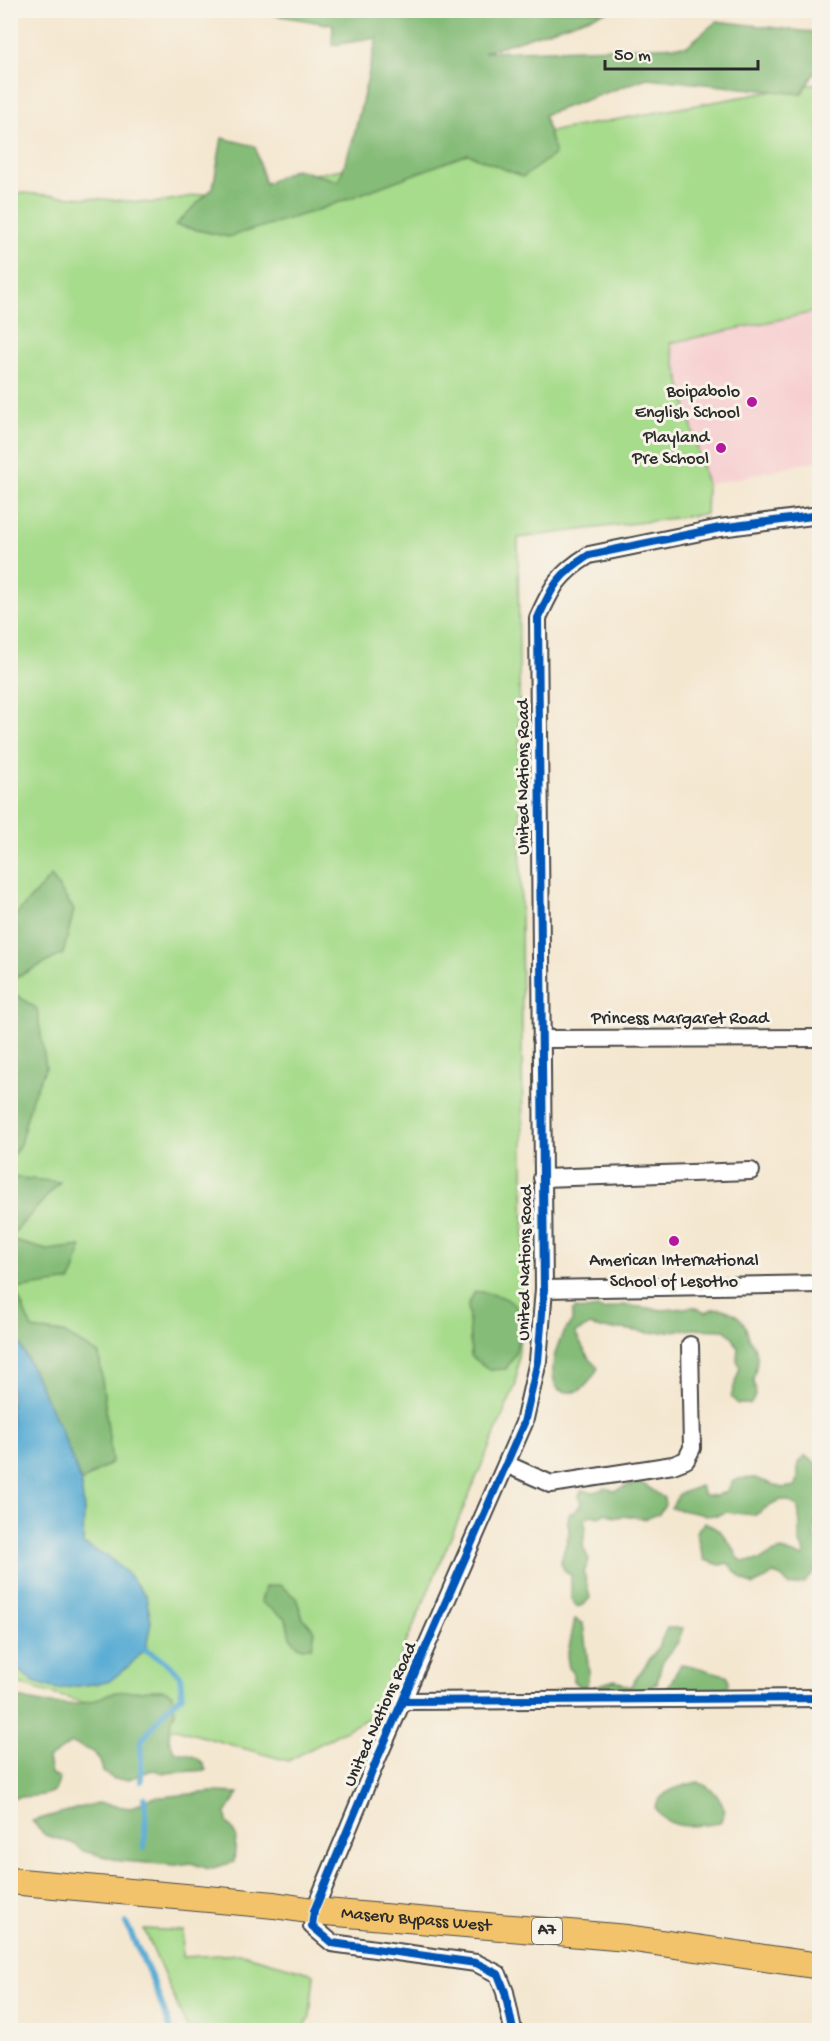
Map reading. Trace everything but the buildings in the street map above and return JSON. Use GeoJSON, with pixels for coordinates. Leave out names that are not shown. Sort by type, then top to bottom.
{"type":"FeatureCollection","features":[{"type":"Feature","properties":{"kind":"main road","name":"Maseru Bypass West"},"geometry":{"type":"LineString","coordinates":[[10,1881],[274,1905],[314,1911],[627,1938],[819,1966]]}},
{"type":"Feature","properties":{"kind":"street","name":"United Nations Road"},"geometry":{"type":"LineString","coordinates":[[314,1911],[378,1757],[524,1423],[538,1361],[543,1290],[538,618],[552,586],[570,567],[589,555],[720,528],[819,515]]}},
{"type":"Feature","properties":{"kind":"street","name":"Princess Margaret Road"},"geometry":{"type":"LineString","coordinates":[[541,1039],[819,1038]]}},
{"type":"Feature","properties":{"kind":"street"},"geometry":{"type":"LineString","coordinates":[[542,1178],[751,1171]]}},
{"type":"Feature","properties":{"kind":"street"},"geometry":{"type":"LineString","coordinates":[[543,1290],[819,1284]]}},
{"type":"Feature","properties":{"kind":"street"},"geometry":{"type":"LineString","coordinates":[[506,1464],[551,1484],[673,1465],[686,1460],[692,1448],[690,1345]]}},
{"type":"Feature","properties":{"kind":"street"},"geometry":{"type":"LineString","coordinates":[[404,1701],[819,1698]]}},
{"type":"Feature","properties":{"kind":"street"},"geometry":{"type":"LineString","coordinates":[[314,1911],[312,1926],[332,1943],[476,1963],[498,1974],[506,1992],[513,2031]]}},
{"type":"Feature","properties":{"kind":"shaded area","name":"Boipabolo English School"},"geometry":{"type":"Polygon","coordinates":[[[819,311],[819,460],[707,485],[669,343],[819,311]]]}},
{"type":"Feature","properties":{"kind":"green space"},"geometry":{"type":"Polygon","coordinates":[[[284,10],[497,11],[497,15],[508,10],[609,11],[484,52],[687,46],[717,21],[819,33],[819,66],[801,94],[647,78],[544,115],[555,154],[523,177],[468,154],[318,210],[228,237],[175,225],[213,188],[222,138],[255,146],[265,184],[295,169],[339,181],[354,136],[377,38],[332,45],[333,25],[274,15],[284,10]]]}},
{"type":"Feature","properties":{"kind":"green space"},"geometry":{"type":"Polygon","coordinates":[[[819,83],[819,311],[670,343],[707,485],[706,514],[518,538],[524,1286],[516,1384],[376,1714],[288,1761],[11,1682],[10,192],[154,203],[819,83]]]}},
{"type":"Feature","properties":{"kind":"green space"},"geometry":{"type":"Polygon","coordinates":[[[51,876],[74,910],[63,954],[11,980],[11,920],[51,876]]]}},
{"type":"Feature","properties":{"kind":"green space"},"geometry":{"type":"Polygon","coordinates":[[[11,991],[37,1009],[46,1067],[32,1098],[20,1144],[11,1159],[11,991]]]}},
{"type":"Feature","properties":{"kind":"green space"},"geometry":{"type":"Polygon","coordinates":[[[10,1177],[60,1182],[11,1236],[10,1177]]]}},
{"type":"Feature","properties":{"kind":"green space"},"geometry":{"type":"Polygon","coordinates":[[[10,1240],[47,1250],[82,1246],[71,1281],[15,1289],[32,1329],[63,1333],[99,1354],[112,1462],[81,1482],[59,1425],[11,1326],[10,1240]]]}},
{"type":"Feature","properties":{"kind":"green space"},"geometry":{"type":"Polygon","coordinates":[[[475,1291],[503,1297],[513,1304],[523,1317],[515,1354],[506,1369],[490,1370],[471,1356],[468,1305],[475,1291]]]}},
{"type":"Feature","properties":{"kind":"green space"},"geometry":{"type":"Polygon","coordinates":[[[623,1305],[663,1310],[694,1307],[706,1312],[720,1309],[740,1318],[757,1355],[753,1380],[756,1392],[750,1404],[738,1404],[731,1397],[740,1367],[737,1360],[738,1348],[732,1336],[724,1330],[694,1329],[650,1333],[601,1329],[590,1325],[575,1333],[589,1359],[598,1368],[582,1389],[571,1392],[557,1389],[553,1363],[562,1336],[572,1322],[572,1312],[575,1309],[604,1310],[623,1305]]]}},
{"type":"Feature","properties":{"kind":"green space"},"geometry":{"type":"Polygon","coordinates":[[[805,1456],[816,1463],[819,1472],[819,1519],[816,1521],[814,1536],[819,1542],[818,1567],[804,1583],[789,1586],[783,1578],[773,1573],[753,1585],[742,1579],[728,1563],[720,1565],[704,1560],[696,1532],[705,1522],[721,1532],[735,1550],[736,1556],[743,1561],[761,1560],[782,1550],[802,1557],[805,1552],[799,1542],[798,1507],[792,1502],[781,1500],[755,1515],[726,1512],[718,1515],[705,1515],[671,1508],[679,1494],[700,1486],[704,1495],[716,1496],[727,1491],[732,1482],[738,1479],[755,1478],[783,1488],[796,1486],[798,1463],[805,1456]]]}},
{"type":"Feature","properties":{"kind":"green space"},"geometry":{"type":"Polygon","coordinates":[[[637,1482],[664,1498],[665,1505],[659,1514],[645,1519],[630,1516],[615,1517],[606,1513],[599,1517],[591,1515],[584,1520],[586,1527],[583,1546],[589,1560],[584,1573],[590,1598],[583,1605],[576,1607],[571,1597],[571,1575],[564,1570],[561,1562],[569,1533],[570,1513],[575,1512],[581,1504],[579,1495],[582,1490],[594,1492],[606,1488],[614,1491],[637,1482]]]}},
{"type":"Feature","properties":{"kind":"green space"},"geometry":{"type":"Polygon","coordinates":[[[280,1585],[296,1598],[303,1618],[315,1631],[312,1647],[299,1647],[290,1637],[286,1619],[261,1602],[265,1587],[280,1585]]]}},
{"type":"Feature","properties":{"kind":"green space"},"geometry":{"type":"Polygon","coordinates":[[[575,1619],[583,1623],[589,1672],[587,1686],[581,1687],[573,1681],[573,1672],[569,1668],[567,1657],[575,1619]]]}},
{"type":"Feature","properties":{"kind":"green space"},"geometry":{"type":"Polygon","coordinates":[[[667,1628],[683,1628],[678,1642],[662,1663],[657,1683],[638,1695],[610,1692],[595,1686],[615,1680],[630,1687],[657,1649],[667,1628]]]}},
{"type":"Feature","properties":{"kind":"green space"},"geometry":{"type":"Polygon","coordinates":[[[681,1664],[727,1675],[729,1683],[725,1690],[711,1694],[688,1696],[666,1691],[681,1664]]]}},
{"type":"Feature","properties":{"kind":"green space"},"geometry":{"type":"Polygon","coordinates":[[[164,1690],[173,1694],[175,1713],[170,1725],[169,1739],[174,1751],[197,1758],[206,1770],[164,1773],[152,1770],[129,1779],[114,1779],[103,1772],[102,1765],[93,1752],[71,1743],[48,1759],[51,1774],[60,1778],[55,1791],[43,1795],[11,1798],[11,1705],[19,1698],[47,1704],[66,1705],[97,1700],[113,1693],[164,1690]]]}},
{"type":"Feature","properties":{"kind":"green space"},"geometry":{"type":"Polygon","coordinates":[[[698,1782],[712,1790],[725,1810],[720,1823],[692,1826],[675,1824],[660,1815],[655,1807],[662,1796],[673,1789],[698,1782]]]}},
{"type":"Feature","properties":{"kind":"green space"},"geometry":{"type":"Polygon","coordinates":[[[212,1792],[239,1793],[226,1813],[227,1822],[236,1836],[234,1862],[209,1869],[191,1863],[176,1865],[121,1861],[83,1851],[72,1843],[45,1835],[32,1821],[97,1803],[130,1808],[151,1798],[212,1792]]]}},
{"type":"Feature","properties":{"kind":"green space"},"geometry":{"type":"Polygon","coordinates":[[[144,1929],[183,1931],[182,1957],[242,1954],[314,1974],[310,2017],[303,2030],[188,2030],[144,1929]]]}},
{"type":"Feature","properties":{"kind":"water"},"geometry":{"type":"Polygon","coordinates":[[[11,1326],[59,1425],[81,1482],[84,1510],[83,1544],[108,1557],[127,1573],[146,1596],[151,1621],[146,1649],[108,1682],[57,1689],[34,1682],[11,1664],[11,1326]]]}},
{"type":"Feature","properties":{"kind":"waterway"},"geometry":{"type":"LineString","coordinates":[[138,1645],[164,1661],[180,1675],[182,1696],[167,1708],[141,1741],[141,1781]]}},
{"type":"Feature","properties":{"kind":"waterway"},"geometry":{"type":"LineString","coordinates":[[144,1798],[146,1811],[144,1848]]}},
{"type":"Feature","properties":{"kind":"waterway"},"geometry":{"type":"LineString","coordinates":[[126,1923],[153,1981],[171,2030]]}},
{"type":"Feature","properties":{"kind":"cycle path"},"geometry":{"type":"LineString","coordinates":[[513,2030],[505,1992],[498,1974],[476,1963],[332,1943],[312,1926],[314,1911],[378,1757],[524,1423],[538,1361],[544,1289],[538,618],[557,582],[570,568],[589,555],[720,528],[820,515]]}},
{"type":"Feature","properties":{"kind":"cycle path"},"geometry":{"type":"LineString","coordinates":[[404,1701],[820,1698]]}},
{"type":"Feature","properties":{"kind":"place","name":"Boipabolo English School"},"geometry":{"type":"Point","coordinates":[752,402]}},
{"type":"Feature","properties":{"kind":"place","name":"Playland Pre School"},"geometry":{"type":"Point","coordinates":[721,448]}},
{"type":"Feature","properties":{"kind":"place","name":"American International School of Lesotho"},"geometry":{"type":"Point","coordinates":[674,1241]}}]}
